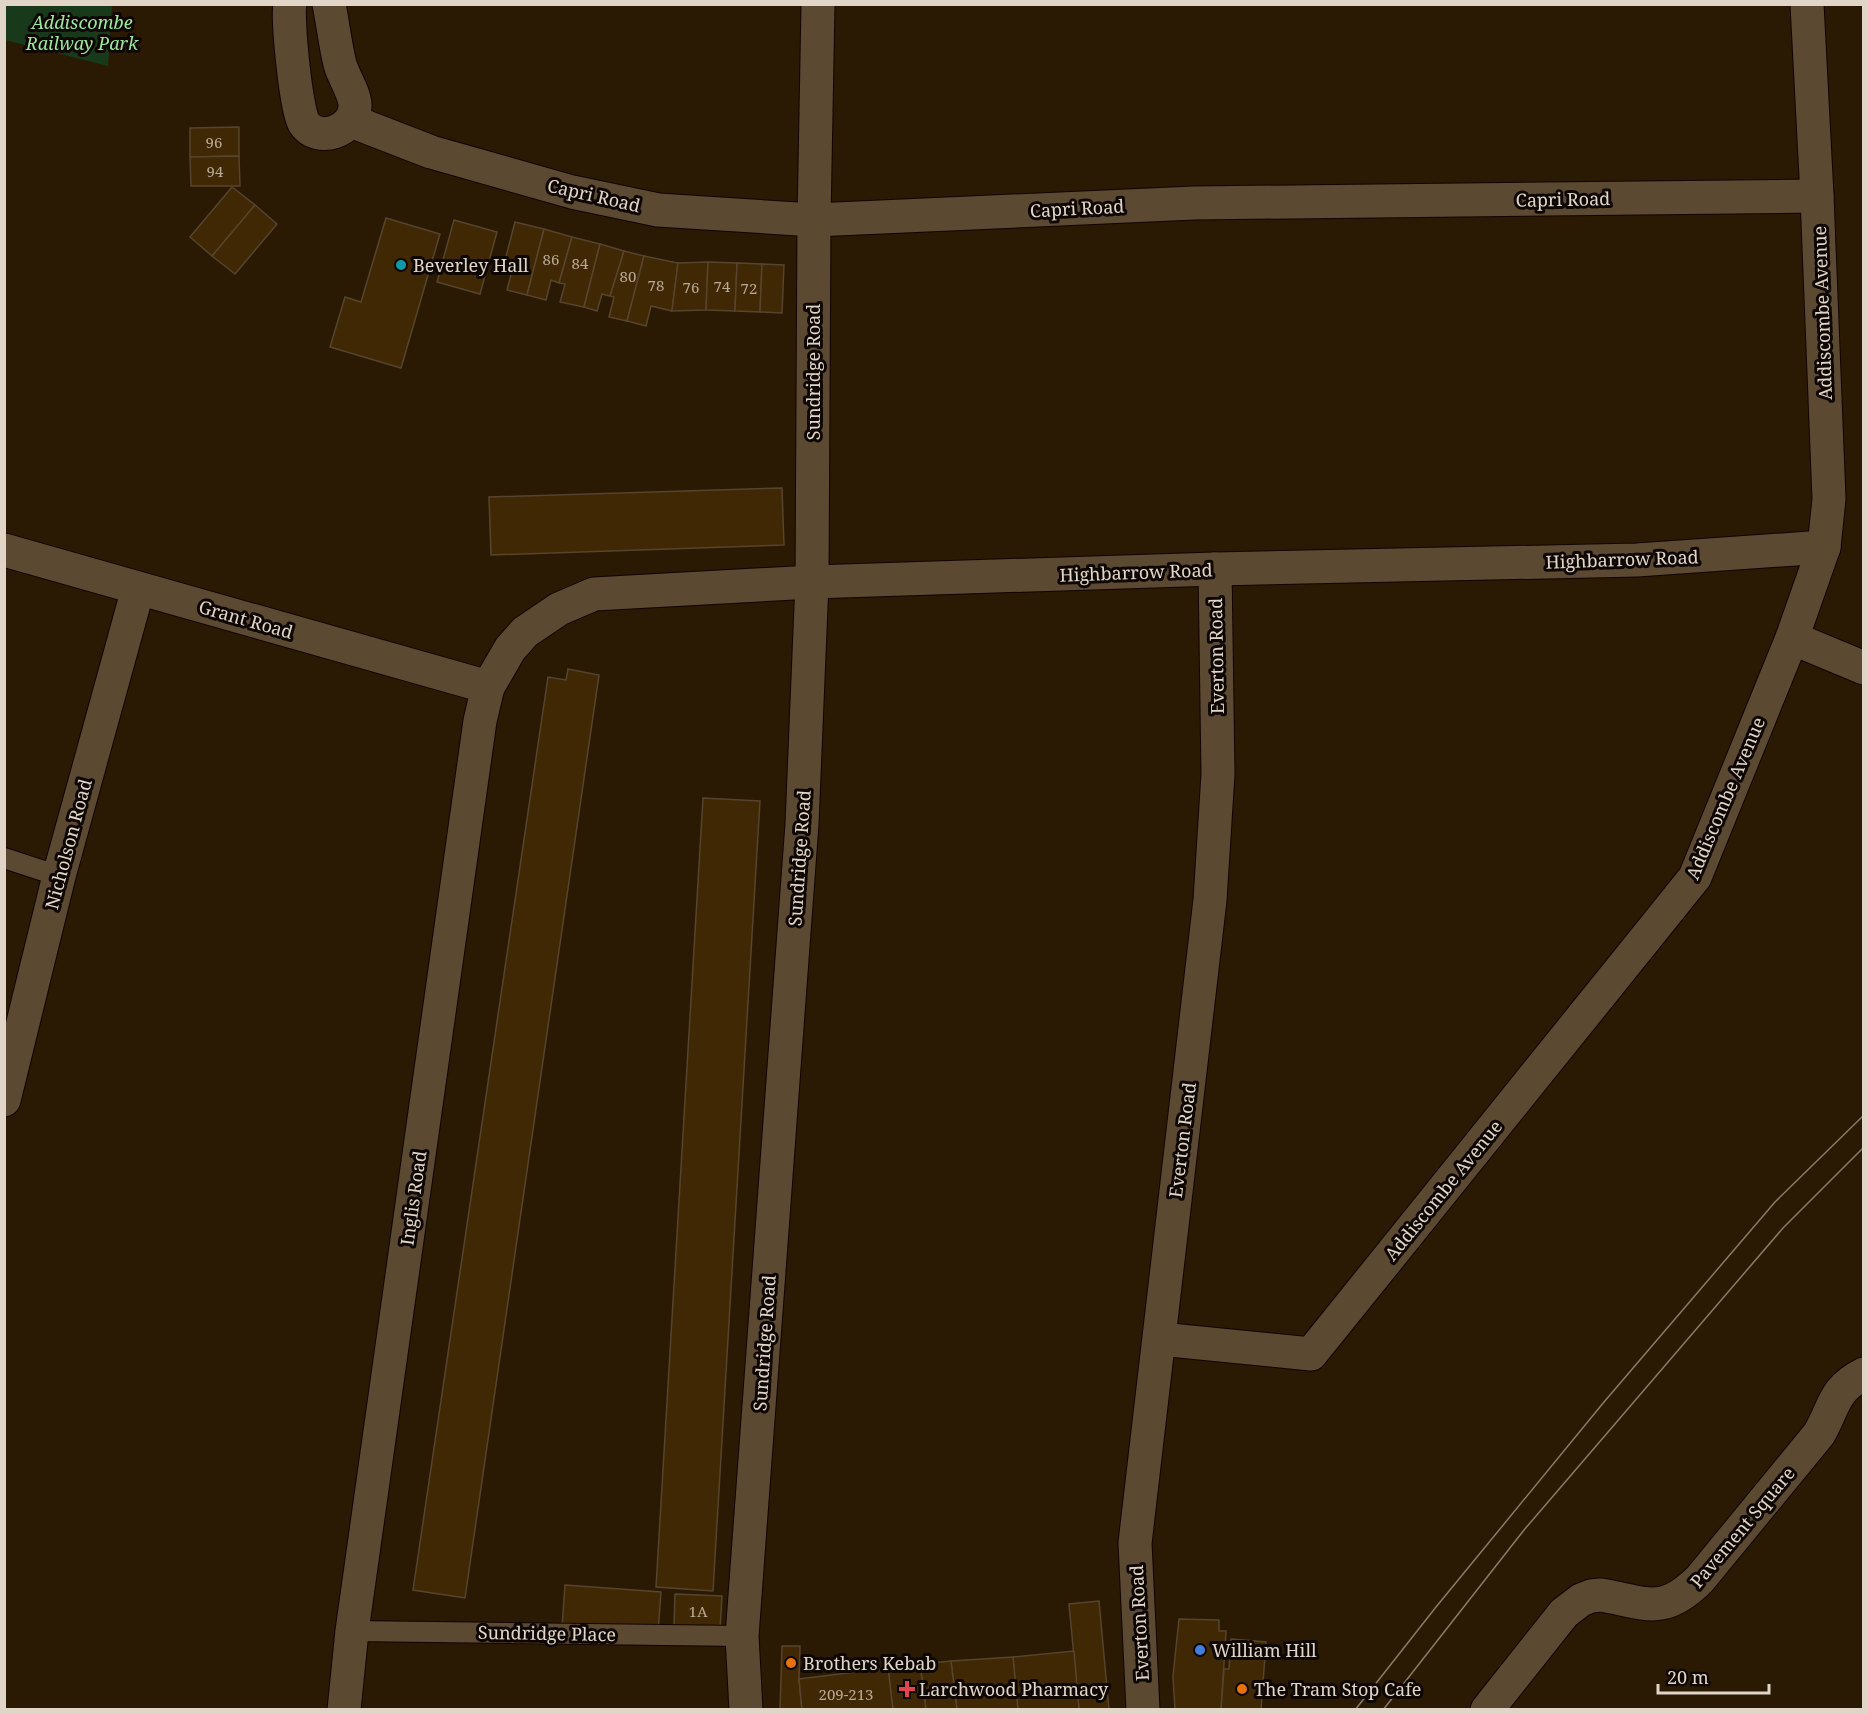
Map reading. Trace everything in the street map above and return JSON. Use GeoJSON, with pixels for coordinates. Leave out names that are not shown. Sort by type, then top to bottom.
{"type":"FeatureCollection","features":[{"type":"Feature","properties":{"kind":"street"},"geometry":{"type":"LineString","coordinates":[[290,4],[298,108],[305,124],[320,134],[338,132],[351,121],[355,106],[340,65],[329,4]]}},
{"type":"Feature","properties":{"kind":"street","name":"Sundridge Road"},"geometry":{"type":"LineString","coordinates":[[746,1710],[742,1636],[802,824],[812,582],[818,4]]}},
{"type":"Feature","properties":{"kind":"street","name":"Addiscombe Avenue"},"geometry":{"type":"LineString","coordinates":[[1160,1339],[1311,1354],[1695,877],[1792,638],[1824,548],[1829,499],[1807,4]]}},
{"type":"Feature","properties":{"kind":"street"},"geometry":{"type":"LineString","coordinates":[[294,70],[340,65]]}},
{"type":"Feature","properties":{"kind":"street","name":"Capri Road"},"geometry":{"type":"LineString","coordinates":[[351,121],[431,152],[572,192],[658,210],[814,220],[1194,203],[1817,196]]}},
{"type":"Feature","properties":{"kind":"street","name":"Highbarrow Road"},"geometry":{"type":"LineString","coordinates":[[488,687],[510,650],[525,632],[559,609],[594,594],[812,582],[1215,569],[1637,560],[1824,548]]}},
{"type":"Feature","properties":{"kind":"street","name":"Grant Road"},"geometry":{"type":"LineString","coordinates":[[4,550],[488,687]]}},
{"type":"Feature","properties":{"kind":"street","name":"Everton Road"},"geometry":{"type":"LineString","coordinates":[[1143,1710],[1135,1543],[1210,900],[1218,774],[1215,569]]}},
{"type":"Feature","properties":{"kind":"street","name":"Nicholson Road"},"geometry":{"type":"LineString","coordinates":[[4,1100],[59,876],[138,589]]}},
{"type":"Feature","properties":{"kind":"street"},"geometry":{"type":"LineString","coordinates":[[1792,638],[1863,668]]}},
{"type":"Feature","properties":{"kind":"street","name":"Inglis Road"},"geometry":{"type":"LineString","coordinates":[[344,1710],[352,1631],[480,721],[488,687]]}},
{"type":"Feature","properties":{"kind":"street","name":"Pavement Square"},"geometry":{"type":"LineString","coordinates":[[1487,1710],[1550,1629],[1564,1613],[1581,1600],[1601,1595],[1660,1605],[1672,1602],[1685,1594],[1700,1579],[1819,1434],[1833,1404],[1846,1384],[1863,1374]]}},
{"type":"Feature","properties":{"kind":"lane"},"geometry":{"type":"LineString","coordinates":[[4,858],[59,876]]}},
{"type":"Feature","properties":{"kind":"lane","name":"Sundridge Place"},"geometry":{"type":"LineString","coordinates":[[352,1631],[742,1636]]}},
{"type":"Feature","properties":{"kind":"green space","name":"Addiscombe Railway Park"},"geometry":{"type":"Polygon","coordinates":[[[4,5],[112,5],[108,66],[5,40],[4,5]]]}},
{"type":"Feature","properties":{"kind":"building"},"geometry":{"type":"Polygon","coordinates":[[[239,127],[239,156],[190,157],[190,128],[239,127]]]}},
{"type":"Feature","properties":{"kind":"building"},"geometry":{"type":"Polygon","coordinates":[[[239,156],[240,186],[191,186],[190,157],[239,156]]]}},
{"type":"Feature","properties":{"kind":"building"},"geometry":{"type":"Polygon","coordinates":[[[232,187],[255,205],[212,256],[190,237],[232,187]]]}},
{"type":"Feature","properties":{"kind":"building"},"geometry":{"type":"Polygon","coordinates":[[[255,205],[277,224],[235,274],[212,256],[255,205]]]}},
{"type":"Feature","properties":{"kind":"building","name":"Beverley Hall"},"geometry":{"type":"Polygon","coordinates":[[[386,218],[440,234],[401,368],[330,347],[345,297],[361,302],[386,218]]]}},
{"type":"Feature","properties":{"kind":"building"},"geometry":{"type":"Polygon","coordinates":[[[454,220],[497,232],[480,294],[437,282],[454,220]]]}},
{"type":"Feature","properties":{"kind":"building"},"geometry":{"type":"Polygon","coordinates":[[[515,222],[544,229],[527,295],[507,290],[512,271],[503,268],[515,222]]]}},
{"type":"Feature","properties":{"kind":"building"},"geometry":{"type":"Polygon","coordinates":[[[544,229],[572,237],[559,283],[551,280],[546,300],[527,295],[544,229]]]}},
{"type":"Feature","properties":{"kind":"building"},"geometry":{"type":"Polygon","coordinates":[[[572,237],[600,244],[584,307],[560,302],[565,284],[559,283],[572,237]]]}},
{"type":"Feature","properties":{"kind":"building"},"geometry":{"type":"Polygon","coordinates":[[[600,244],[624,251],[610,296],[602,294],[597,311],[584,307],[600,244]]]}},
{"type":"Feature","properties":{"kind":"building"},"geometry":{"type":"Polygon","coordinates":[[[624,251],[644,256],[627,321],[609,317],[614,297],[610,296],[624,251]]]}},
{"type":"Feature","properties":{"kind":"building"},"geometry":{"type":"Polygon","coordinates":[[[644,256],[678,263],[672,311],[651,306],[646,326],[627,321],[644,256]]]}},
{"type":"Feature","properties":{"kind":"building"},"geometry":{"type":"Polygon","coordinates":[[[708,262],[706,310],[672,311],[678,263],[708,262]]]}},
{"type":"Feature","properties":{"kind":"building"},"geometry":{"type":"Polygon","coordinates":[[[708,262],[737,263],[735,311],[706,310],[708,262]]]}},
{"type":"Feature","properties":{"kind":"building"},"geometry":{"type":"Polygon","coordinates":[[[737,263],[762,264],[760,312],[735,311],[737,263]]]}},
{"type":"Feature","properties":{"kind":"building"},"geometry":{"type":"Polygon","coordinates":[[[762,264],[784,265],[782,313],[760,312],[762,264]]]}},
{"type":"Feature","properties":{"kind":"building"},"geometry":{"type":"Polygon","coordinates":[[[782,488],[784,545],[491,555],[489,497],[782,488]]]}},
{"type":"Feature","properties":{"kind":"building"},"geometry":{"type":"Polygon","coordinates":[[[568,669],[599,675],[465,1598],[413,1590],[548,677],[566,680],[568,669]]]}},
{"type":"Feature","properties":{"kind":"building"},"geometry":{"type":"Polygon","coordinates":[[[703,798],[760,801],[713,1591],[656,1587],[703,798]]]}},
{"type":"Feature","properties":{"kind":"building"},"geometry":{"type":"Polygon","coordinates":[[[565,1585],[661,1592],[658,1633],[562,1627],[565,1585]]]}},
{"type":"Feature","properties":{"kind":"building"},"geometry":{"type":"Polygon","coordinates":[[[675,1594],[722,1596],[720,1629],[674,1626],[675,1594]]]}},
{"type":"Feature","properties":{"kind":"building"},"geometry":{"type":"Polygon","coordinates":[[[1099,1601],[1109,1710],[1079,1710],[1069,1604],[1099,1601]]]}},
{"type":"Feature","properties":{"kind":"building","name":"William Hill"},"geometry":{"type":"Polygon","coordinates":[[[1179,1619],[1219,1620],[1219,1631],[1226,1631],[1221,1710],[1175,1710],[1173,1676],[1179,1619]]]}},
{"type":"Feature","properties":{"kind":"building","name":"The Tram Stop Cafe"},"geometry":{"type":"Polygon","coordinates":[[[1231,1639],[1266,1642],[1261,1710],[1221,1710],[1224,1669],[1229,1669],[1231,1639]]]}},
{"type":"Feature","properties":{"kind":"building","name":"Brothers Kebab"},"geometry":{"type":"Polygon","coordinates":[[[782,1646],[800,1646],[799,1679],[802,1710],[780,1710],[782,1646]]]}},
{"type":"Feature","properties":{"kind":"building"},"geometry":{"type":"Polygon","coordinates":[[[1074,1651],[1079,1710],[1018,1710],[1013,1657],[1074,1651]]]}},
{"type":"Feature","properties":{"kind":"building"},"geometry":{"type":"Polygon","coordinates":[[[1013,1657],[1018,1710],[957,1710],[951,1661],[1013,1657]]]}},
{"type":"Feature","properties":{"kind":"building"},"geometry":{"type":"Polygon","coordinates":[[[951,1661],[957,1710],[926,1710],[920,1664],[951,1661]]]}},
{"type":"Feature","properties":{"kind":"building","name":"Larchwood Pharmacy"},"geometry":{"type":"Polygon","coordinates":[[[920,1664],[926,1710],[893,1710],[888,1668],[920,1664]]]}},
{"type":"Feature","properties":{"kind":"building"},"geometry":{"type":"Polygon","coordinates":[[[888,1668],[893,1710],[802,1710],[799,1679],[888,1668]]]}},
{"type":"Feature","properties":{"kind":"tram line"},"geometry":{"type":"LineString","coordinates":[[1355,1710],[1604,1402],[1775,1202],[1864,1115]]}},
{"type":"Feature","properties":{"kind":"tram line"},"geometry":{"type":"LineString","coordinates":[[1383,1710],[1524,1530],[1783,1228],[1864,1147]]}},
{"type":"Feature","properties":{"kind":"place","name":"Beverley Hall"},"geometry":{"type":"Point","coordinates":[401,265]}},
{"type":"Feature","properties":{"kind":"place","name":"William Hill"},"geometry":{"type":"Point","coordinates":[1200,1650]}},
{"type":"Feature","properties":{"kind":"place","name":"Brothers Kebab"},"geometry":{"type":"Point","coordinates":[791,1663]}},
{"type":"Feature","properties":{"kind":"place","name":"Larchwood Pharmacy"},"geometry":{"type":"Point","coordinates":[907,1689]}},
{"type":"Feature","properties":{"kind":"place","name":"The Tram Stop Cafe"},"geometry":{"type":"Point","coordinates":[1242,1689]}}]}
